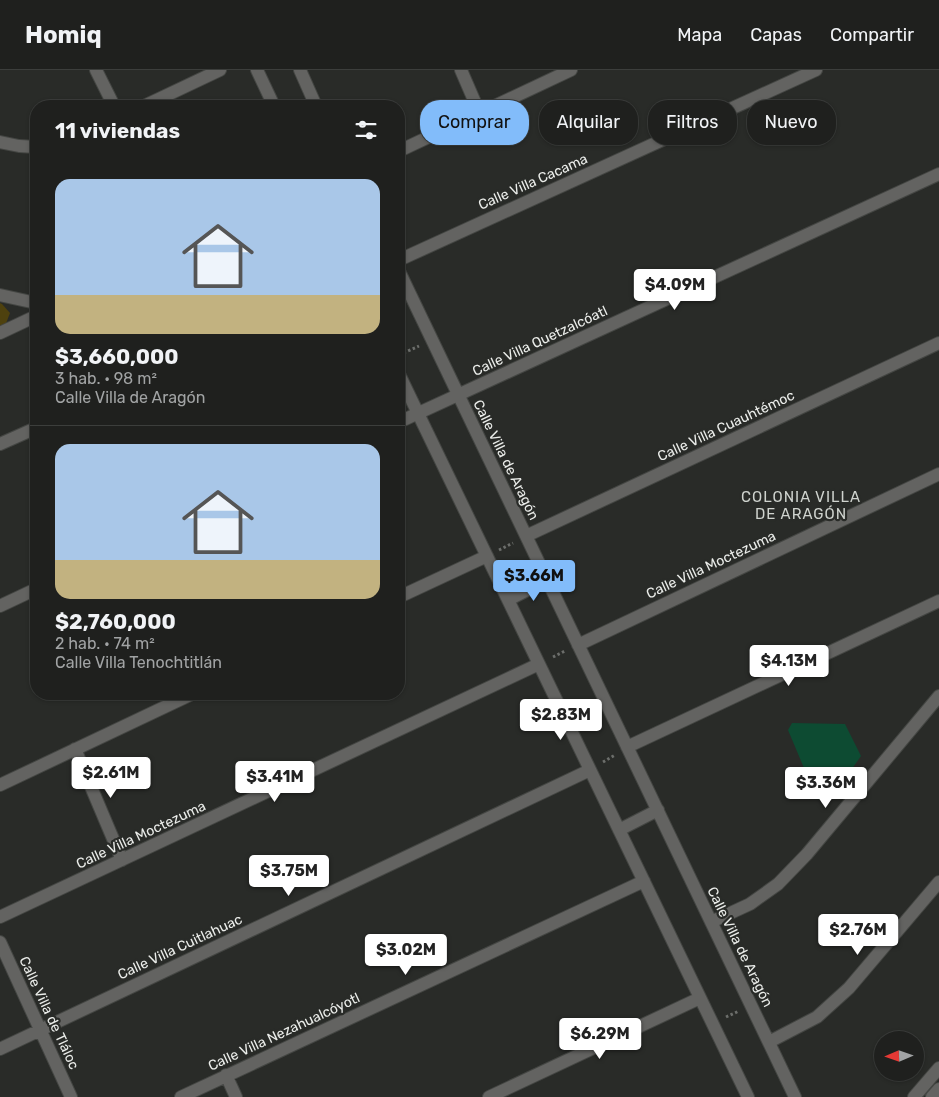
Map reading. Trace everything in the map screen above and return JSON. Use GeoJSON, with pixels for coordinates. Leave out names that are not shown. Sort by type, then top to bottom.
{"type":"FeatureCollection","features":[{"type":"Feature","properties":{"kind":"street"},"geometry":{"type":"LineString","coordinates":[[96,70],[111,100]]}},
{"type":"Feature","properties":{"kind":"street"},"geometry":{"type":"LineString","coordinates":[[157,100],[220,70]]}},
{"type":"Feature","properties":{"kind":"street"},"geometry":{"type":"LineString","coordinates":[[257,70],[271,100]]}},
{"type":"Feature","properties":{"kind":"street"},"geometry":{"type":"LineString","coordinates":[[300,70],[313,100]]}},
{"type":"Feature","properties":{"kind":"street"},"geometry":{"type":"LineString","coordinates":[[461,70],[474,100]]}},
{"type":"Feature","properties":{"kind":"street"},"geometry":{"type":"LineString","coordinates":[[509,100],[571,70]]}},
{"type":"Feature","properties":{"kind":"street","name":"Calle Villa Cacama"},"geometry":{"type":"LineString","coordinates":[[405,257],[816,70]]}},
{"type":"Feature","properties":{"kind":"street"},"geometry":{"type":"LineString","coordinates":[[0,142],[30,147]]}},
{"type":"Feature","properties":{"kind":"street"},"geometry":{"type":"LineString","coordinates":[[405,149],[420,142]]}},
{"type":"Feature","properties":{"kind":"street","name":"Calle Villa Quetzalcóatl"},"geometry":{"type":"LineString","coordinates":[[405,419],[939,174]]}},
{"type":"Feature","properties":{"kind":"street","name":"Calle Villa de Aragón"},"geometry":{"type":"LineString","coordinates":[[405,284],[795,1097]]}},
{"type":"Feature","properties":{"kind":"street"},"geometry":{"type":"LineString","coordinates":[[0,295],[30,302]]}},
{"type":"Feature","properties":{"kind":"street"},"geometry":{"type":"LineString","coordinates":[[0,333],[30,319]]}},
{"type":"Feature","properties":{"kind":"street","name":"Calle Villa Cuauhtémoc"},"geometry":{"type":"LineString","coordinates":[[526,536],[939,343]]}},
{"type":"Feature","properties":{"kind":"street"},"geometry":{"type":"LineString","coordinates":[[405,387],[748,1097]]}},
{"type":"Feature","properties":{"kind":"street"},"geometry":{"type":"LineString","coordinates":[[0,444],[30,431]]}},
{"type":"Feature","properties":{"kind":"street","name":"Calle Villa Moctezuma"},"geometry":{"type":"LineString","coordinates":[[578,644],[939,474]]}},
{"type":"Feature","properties":{"kind":"street"},"geometry":{"type":"LineString","coordinates":[[405,594],[487,556]]}},
{"type":"Feature","properties":{"kind":"street"},"geometry":{"type":"LineString","coordinates":[[508,600],[547,580]]}},
{"type":"Feature","properties":{"kind":"street"},"geometry":{"type":"LineString","coordinates":[[0,606],[30,592]]}},
{"type":"Feature","properties":{"kind":"street"},"geometry":{"type":"LineString","coordinates":[[627,747],[939,601]]}},
{"type":"Feature","properties":{"kind":"street","name":"Calle Villa Moctezuma"},"geometry":{"type":"LineString","coordinates":[[0,918],[539,664]]}},
{"type":"Feature","properties":{"kind":"street"},"geometry":{"type":"LineString","coordinates":[[711,922],[750,904],[778,884],[807,854],[939,696]]}},
{"type":"Feature","properties":{"kind":"street"},"geometry":{"type":"LineString","coordinates":[[0,785],[179,700]]}},
{"type":"Feature","properties":{"kind":"street"},"geometry":{"type":"LineString","coordinates":[[75,749],[122,860]]}},
{"type":"Feature","properties":{"kind":"street","name":"Calle Villa Cuitlahuac"},"geometry":{"type":"LineString","coordinates":[[0,1049],[590,770]]}},
{"type":"Feature","properties":{"kind":"street"},"geometry":{"type":"LineString","coordinates":[[619,830],[658,810]]}},
{"type":"Feature","properties":{"kind":"street","name":"Calle Villa Nezahualcóyotl"},"geometry":{"type":"LineString","coordinates":[[181,1097],[644,881]]}},
{"type":"Feature","properties":{"kind":"street"},"geometry":{"type":"LineString","coordinates":[[769,1042],[817,1017],[849,988],[939,882]]}},
{"type":"Feature","properties":{"kind":"street","name":"Calle Villa de Tláloc"},"geometry":{"type":"LineString","coordinates":[[0,942],[71,1097]]}},
{"type":"Feature","properties":{"kind":"street"},"geometry":{"type":"LineString","coordinates":[[489,1097],[700,998]]}},
{"type":"Feature","properties":{"kind":"street"},"geometry":{"type":"LineString","coordinates":[[914,1097],[939,1068]]}},
{"type":"Feature","properties":{"kind":"street"},"geometry":{"type":"LineString","coordinates":[[226,1075],[236,1097]]}},
{"type":"Feature","properties":{"kind":"street"},"geometry":{"type":"LineString","coordinates":[[932,1097],[939,1089]]}},
{"type":"Feature","properties":{"kind":"path"},"geometry":{"type":"LineString","coordinates":[[405,352],[432,340]]}},
{"type":"Feature","properties":{"kind":"path"},"geometry":{"type":"LineString","coordinates":[[487,556],[526,536]]}},
{"type":"Feature","properties":{"kind":"path"},"geometry":{"type":"LineString","coordinates":[[539,664],[578,644]]}},
{"type":"Feature","properties":{"kind":"path"},"geometry":{"type":"LineString","coordinates":[[590,770],[627,747]]}},
{"type":"Feature","properties":{"kind":"path"},"geometry":{"type":"LineString","coordinates":[[712,1024],[751,1005]]}},
{"type":"Feature","properties":{"kind":"shaded area"},"geometry":{"type":"Polygon","coordinates":[[[0,303],[10,313],[5,326],[0,328],[0,303]]]}},
{"type":"Feature","properties":{"kind":"building"},"geometry":{"type":"Polygon","coordinates":[[[792,723],[845,724],[861,756],[830,800],[817,799],[788,730],[792,723]]]}},
{"type":"Feature","properties":{"kind":"district","name":"COLONIA VILLA DE ARAGÓN"},"geometry":{"type":"Point","coordinates":[801,506]}}]}
